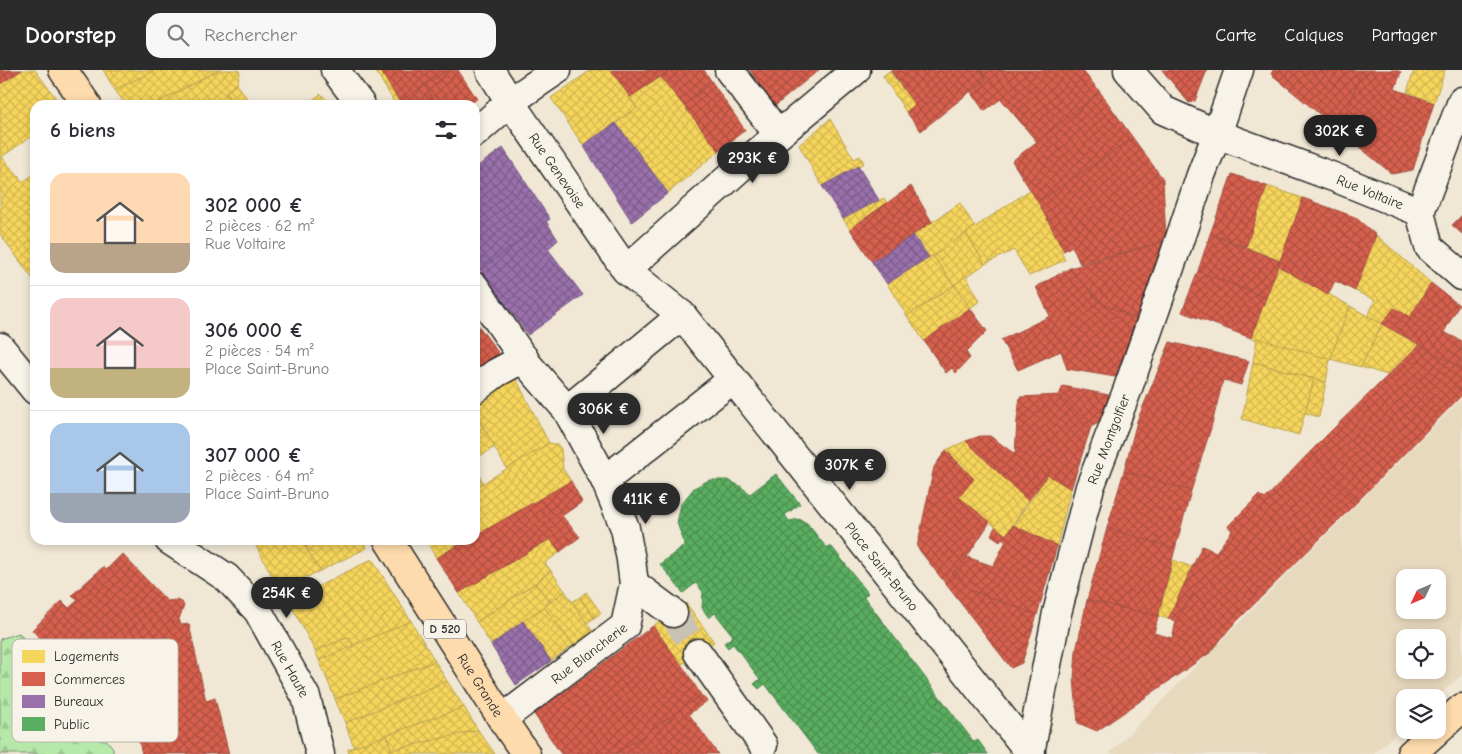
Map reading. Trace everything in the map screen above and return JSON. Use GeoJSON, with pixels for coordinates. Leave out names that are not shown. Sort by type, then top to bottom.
{"type":"FeatureCollection","features":[{"type":"Feature","properties":{"kind":"main road"},"geometry":{"type":"LineString","coordinates":[[62,70],[83,100]]}},
{"type":"Feature","properties":{"kind":"main road","name":"Rue Grande"},"geometry":{"type":"LineString","coordinates":[[391,545],[526,754]]}},
{"type":"Feature","properties":{"kind":"main road"},"geometry":{"type":"LineString","coordinates":[[1411,754],[1462,708]]}},
{"type":"Feature","properties":{"kind":"street"},"geometry":{"type":"LineString","coordinates":[[335,70],[357,100]]}},
{"type":"Feature","properties":{"kind":"street","name":"Rue Genevoise"},"geometry":{"type":"LineString","coordinates":[[490,70],[626,270]]}},
{"type":"Feature","properties":{"kind":"street"},"geometry":{"type":"LineString","coordinates":[[510,102],[530,70]]}},
{"type":"Feature","properties":{"kind":"street"},"geometry":{"type":"LineString","coordinates":[[480,129],[510,102],[557,70]]}},
{"type":"Feature","properties":{"kind":"street"},"geometry":{"type":"LineString","coordinates":[[729,70],[778,134]]}},
{"type":"Feature","properties":{"kind":"street"},"geometry":{"type":"LineString","coordinates":[[626,270],[778,134],[856,70]]}},
{"type":"Feature","properties":{"kind":"street","name":"Rue Voltaire"},"geometry":{"type":"LineString","coordinates":[[1128,70],[1163,110],[1217,134],[1336,178],[1420,212],[1429,247],[1462,276]]}},
{"type":"Feature","properties":{"kind":"street","name":"Rue Montgolfier"},"geometry":{"type":"LineString","coordinates":[[1030,753],[1057,613],[1090,487],[1127,391],[1239,70]]}},
{"type":"Feature","properties":{"kind":"street"},"geometry":{"type":"LineString","coordinates":[[1420,212],[1462,101]]}},
{"type":"Feature","properties":{"kind":"street","name":"Place Saint-Bruno"},"geometry":{"type":"LineString","coordinates":[[626,270],[682,315],[1030,753]]}},
{"type":"Feature","properties":{"kind":"street"},"geometry":{"type":"LineString","coordinates":[[480,295],[528,365],[567,410],[605,480],[733,379]]}},
{"type":"Feature","properties":{"kind":"street"},"geometry":{"type":"LineString","coordinates":[[567,410],[682,315]]}},
{"type":"Feature","properties":{"kind":"street"},"geometry":{"type":"LineString","coordinates":[[0,347],[30,384]]}},
{"type":"Feature","properties":{"kind":"street"},"geometry":{"type":"LineString","coordinates":[[480,384],[496,373],[524,358]]}},
{"type":"Feature","properties":{"kind":"street","name":"Rue Blancherie"},"geometry":{"type":"LineString","coordinates":[[502,719],[625,626],[634,584],[625,528],[605,480]]}},
{"type":"Feature","properties":{"kind":"street","name":"Rue Haute"},"geometry":{"type":"LineString","coordinates":[[177,545],[227,578],[258,611],[306,697],[320,754]]}},
{"type":"Feature","properties":{"kind":"street"},"geometry":{"type":"LineString","coordinates":[[634,584],[673,613]]}},
{"type":"Feature","properties":{"kind":"street"},"geometry":{"type":"LineString","coordinates":[[698,653],[763,744]]}},
{"type":"Feature","properties":{"kind":"shaded area"},"geometry":{"type":"Polygon","coordinates":[[[1462,398],[1462,675],[1446,689],[1396,689],[1396,733],[1373,754],[1109,754],[1462,398]]]}},
{"type":"Feature","properties":{"kind":"green space"},"geometry":{"type":"Polygon","coordinates":[[[19,633],[24,639],[12,639],[12,742],[108,742],[113,748],[113,754],[0,754],[0,639],[19,633]]]}},
{"type":"Feature","properties":{"kind":"building: Logements"},"geometry":{"type":"Polygon","coordinates":[[[22,70],[35,70],[57,100],[30,100],[30,137],[0,158],[0,84],[22,70]]]}},
{"type":"Feature","properties":{"kind":"building: Logements"},"geometry":{"type":"Polygon","coordinates":[[[103,70],[155,70],[115,90],[103,70]]]}},
{"type":"Feature","properties":{"kind":"building: Logements"},"geometry":{"type":"Polygon","coordinates":[[[155,70],[219,70],[162,100],[122,100],[115,90],[155,70]]]}},
{"type":"Feature","properties":{"kind":"building: Logements"},"geometry":{"type":"Polygon","coordinates":[[[219,70],[239,70],[240,74],[237,84],[225,92],[231,100],[162,100],[219,70]]]}},
{"type":"Feature","properties":{"kind":"building: Logements"},"geometry":{"type":"Polygon","coordinates":[[[375,70],[380,70],[398,100],[393,100],[375,70]]]}},
{"type":"Feature","properties":{"kind":"building: Logements"},"geometry":{"type":"Polygon","coordinates":[[[591,70],[611,70],[637,108],[583,145],[551,98],[591,70]]]}},
{"type":"Feature","properties":{"kind":"building: Logements"},"geometry":{"type":"Polygon","coordinates":[[[1414,70],[1445,70],[1434,103],[1407,92],[1414,70]]]}},
{"type":"Feature","properties":{"kind":"building: Logements"},"geometry":{"type":"Polygon","coordinates":[[[889,71],[915,105],[906,112],[883,76],[889,71]]]}},
{"type":"Feature","properties":{"kind":"building: Logements"},"geometry":{"type":"Polygon","coordinates":[[[661,77],[719,151],[668,193],[616,123],[637,108],[630,97],[661,77]]]}},
{"type":"Feature","properties":{"kind":"building: Logements"},"geometry":{"type":"Polygon","coordinates":[[[237,84],[248,100],[231,100],[225,92],[237,84]]]}},
{"type":"Feature","properties":{"kind":"building: Logements"},"geometry":{"type":"Polygon","coordinates":[[[321,94],[326,100],[312,100],[321,94]]]}},
{"type":"Feature","properties":{"kind":"building: Logements"},"geometry":{"type":"Polygon","coordinates":[[[830,119],[854,159],[860,156],[864,163],[822,186],[799,145],[830,119]]]}},
{"type":"Feature","properties":{"kind":"building: Logements"},"geometry":{"type":"Polygon","coordinates":[[[2,157],[23,182],[30,177],[30,275],[0,234],[0,158],[2,157]]]}},
{"type":"Feature","properties":{"kind":"building: Logements"},"geometry":{"type":"Polygon","coordinates":[[[1267,186],[1303,198],[1280,261],[1246,247],[1267,186]]]}},
{"type":"Feature","properties":{"kind":"building: Logements"},"geometry":{"type":"Polygon","coordinates":[[[1030,190],[1064,251],[1061,252],[1065,260],[1029,276],[1014,250],[985,264],[966,233],[1030,190]]]}},
{"type":"Feature","properties":{"kind":"building: Logements"},"geometry":{"type":"Polygon","coordinates":[[[884,198],[887,203],[850,229],[843,219],[884,198]]]}},
{"type":"Feature","properties":{"kind":"building: Logements"},"geometry":{"type":"Polygon","coordinates":[[[960,203],[975,227],[929,257],[913,235],[960,203]]]}},
{"type":"Feature","properties":{"kind":"building: Logements"},"geometry":{"type":"Polygon","coordinates":[[[966,233],[985,264],[954,285],[933,256],[966,233]]]}},
{"type":"Feature","properties":{"kind":"building: Logements"},"geometry":{"type":"Polygon","coordinates":[[[1376,235],[1431,283],[1410,317],[1394,308],[1382,324],[1368,316],[1375,300],[1355,291],[1376,235]]]}},
{"type":"Feature","properties":{"kind":"building: Logements"},"geometry":{"type":"Polygon","coordinates":[[[933,256],[954,285],[907,316],[887,284],[933,256]]]}},
{"type":"Feature","properties":{"kind":"building: Logements"},"geometry":{"type":"Polygon","coordinates":[[[1278,266],[1350,306],[1330,359],[1251,338],[1278,266]]]}},
{"type":"Feature","properties":{"kind":"building: Logements"},"geometry":{"type":"Polygon","coordinates":[[[966,276],[980,301],[970,308],[954,285],[966,276]]]}},
{"type":"Feature","properties":{"kind":"building: Logements"},"geometry":{"type":"Polygon","coordinates":[[[954,285],[970,308],[924,341],[907,316],[954,285]]]}},
{"type":"Feature","properties":{"kind":"building: Logements"},"geometry":{"type":"Polygon","coordinates":[[[1350,306],[1382,324],[1361,367],[1330,359],[1350,306]]]}},
{"type":"Feature","properties":{"kind":"building: Logements"},"geometry":{"type":"Polygon","coordinates":[[[1382,324],[1419,345],[1387,375],[1361,367],[1382,324]]]}},
{"type":"Feature","properties":{"kind":"building: Logements"},"geometry":{"type":"Polygon","coordinates":[[[1257,338],[1330,359],[1326,382],[1253,362],[1257,338]]]}},
{"type":"Feature","properties":{"kind":"building: Logements"},"geometry":{"type":"Polygon","coordinates":[[[1253,362],[1314,379],[1299,435],[1242,419],[1253,362]]]}},
{"type":"Feature","properties":{"kind":"building: Logements"},"geometry":{"type":"Polygon","coordinates":[[[513,373],[549,443],[507,469],[480,423],[480,397],[513,373]]]}},
{"type":"Feature","properties":{"kind":"building: Logements"},"geometry":{"type":"Polygon","coordinates":[[[1314,379],[1326,382],[1319,417],[1305,413],[1314,379]]]}},
{"type":"Feature","properties":{"kind":"building: Logements"},"geometry":{"type":"Polygon","coordinates":[[[480,422],[495,447],[480,456],[480,422]]]}},
{"type":"Feature","properties":{"kind":"building: Logements"},"geometry":{"type":"Polygon","coordinates":[[[966,441],[1028,501],[1006,535],[959,497],[974,479],[946,450],[966,441]]]}},
{"type":"Feature","properties":{"kind":"building: Logements"},"geometry":{"type":"Polygon","coordinates":[[[549,443],[558,445],[561,449],[563,469],[571,481],[480,533],[480,485],[549,443]]]}},
{"type":"Feature","properties":{"kind":"building: Logements"},"geometry":{"type":"Polygon","coordinates":[[[1048,475],[1071,489],[1057,546],[1013,525],[1048,475]]]}},
{"type":"Feature","properties":{"kind":"building: Logements"},"geometry":{"type":"Polygon","coordinates":[[[550,539],[560,552],[545,563],[551,571],[477,622],[459,593],[550,539]]]}},
{"type":"Feature","properties":{"kind":"building: Logements"},"geometry":{"type":"Polygon","coordinates":[[[256,545],[304,545],[320,571],[279,589],[256,545]]]}},
{"type":"Feature","properties":{"kind":"building: Logements"},"geometry":{"type":"Polygon","coordinates":[[[365,545],[367,548],[320,571],[305,546],[365,545]]]}},
{"type":"Feature","properties":{"kind":"building: Logements"},"geometry":{"type":"Polygon","coordinates":[[[429,545],[458,545],[436,558],[429,545]]]}},
{"type":"Feature","properties":{"kind":"building: Logements"},"geometry":{"type":"Polygon","coordinates":[[[372,559],[411,621],[353,646],[349,637],[315,651],[289,601],[372,559]]]}},
{"type":"Feature","properties":{"kind":"building: Logements"},"geometry":{"type":"Polygon","coordinates":[[[1173,560],[1192,567],[1168,619],[1158,616],[1173,560]]]}},
{"type":"Feature","properties":{"kind":"building: Logements"},"geometry":{"type":"Polygon","coordinates":[[[551,571],[565,591],[550,602],[535,583],[551,571]]]}},
{"type":"Feature","properties":{"kind":"building: Logements"},"geometry":{"type":"Polygon","coordinates":[[[535,583],[550,602],[491,645],[477,622],[535,583]]]}},
{"type":"Feature","properties":{"kind":"building: Logements"},"geometry":{"type":"Polygon","coordinates":[[[565,591],[593,632],[573,645],[544,607],[565,591]]]}},
{"type":"Feature","properties":{"kind":"building: Logements"},"geometry":{"type":"Polygon","coordinates":[[[586,592],[601,613],[594,618],[580,597],[586,592]]]}},
{"type":"Feature","properties":{"kind":"building: Logements"},"geometry":{"type":"Polygon","coordinates":[[[580,597],[594,618],[587,623],[572,602],[580,597]]]}},
{"type":"Feature","properties":{"kind":"building: Logements"},"geometry":{"type":"Polygon","coordinates":[[[686,603],[714,642],[681,665],[653,626],[686,603]]]}},
{"type":"Feature","properties":{"kind":"building: Logements"},"geometry":{"type":"Polygon","coordinates":[[[544,607],[573,645],[551,661],[523,621],[544,607]]]}},
{"type":"Feature","properties":{"kind":"building: Logements"},"geometry":{"type":"Polygon","coordinates":[[[411,621],[435,661],[335,699],[319,660],[411,621]]]}},
{"type":"Feature","properties":{"kind":"building: Logements"},"geometry":{"type":"Polygon","coordinates":[[[349,637],[353,646],[319,660],[315,651],[349,637]]]}},
{"type":"Feature","properties":{"kind":"building: Logements"},"geometry":{"type":"Polygon","coordinates":[[[435,661],[447,681],[345,723],[335,699],[435,661]]]}},
{"type":"Feature","properties":{"kind":"building: Logements"},"geometry":{"type":"Polygon","coordinates":[[[447,681],[464,707],[354,747],[345,723],[447,681]]]}},
{"type":"Feature","properties":{"kind":"building: Logements"},"geometry":{"type":"Polygon","coordinates":[[[464,707],[478,730],[391,750],[387,735],[464,707]]]}},
{"type":"Feature","properties":{"kind":"building: Logements"},"geometry":{"type":"Polygon","coordinates":[[[478,730],[495,754],[349,754],[348,749],[387,735],[391,750],[478,730]]]}},
{"type":"Feature","properties":{"kind":"building: Commerces"},"geometry":{"type":"Polygon","coordinates":[[[0,70],[22,70],[0,84],[0,70]]]}},
{"type":"Feature","properties":{"kind":"building: Commerces"},"geometry":{"type":"Polygon","coordinates":[[[380,70],[448,70],[403,100],[399,100],[380,70]]]}},
{"type":"Feature","properties":{"kind":"building: Commerces"},"geometry":{"type":"Polygon","coordinates":[[[448,70],[458,70],[477,99],[433,100],[425,85],[448,70]]]}},
{"type":"Feature","properties":{"kind":"building: Commerces"},"geometry":{"type":"Polygon","coordinates":[[[611,70],[671,70],[630,97],[611,70]]]}},
{"type":"Feature","properties":{"kind":"building: Commerces"},"geometry":{"type":"Polygon","coordinates":[[[671,70],[704,70],[712,82],[684,106],[661,77],[671,70]]]}},
{"type":"Feature","properties":{"kind":"building: Commerces"},"geometry":{"type":"Polygon","coordinates":[[[750,70],[794,70],[804,82],[775,106],[750,70]]]}},
{"type":"Feature","properties":{"kind":"building: Commerces"},"geometry":{"type":"Polygon","coordinates":[[[794,70],[819,70],[804,82],[794,70]]]}},
{"type":"Feature","properties":{"kind":"building: Commerces"},"geometry":{"type":"Polygon","coordinates":[[[890,70],[980,70],[986,79],[921,131],[906,112],[915,105],[890,70]]]}},
{"type":"Feature","properties":{"kind":"building: Commerces"},"geometry":{"type":"Polygon","coordinates":[[[980,70],[1082,70],[1100,92],[1037,142],[1001,99],[984,111],[971,92],[986,79],[980,70]]]}},
{"type":"Feature","properties":{"kind":"building: Commerces"},"geometry":{"type":"Polygon","coordinates":[[[1162,70],[1207,70],[1195,101],[1189,103],[1162,70]]]}},
{"type":"Feature","properties":{"kind":"building: Commerces"},"geometry":{"type":"Polygon","coordinates":[[[1273,70],[1362,70],[1340,131],[1271,74],[1273,70]]]}},
{"type":"Feature","properties":{"kind":"building: Commerces"},"geometry":{"type":"Polygon","coordinates":[[[1362,70],[1395,70],[1401,72],[1395,89],[1434,103],[1413,170],[1392,174],[1340,131],[1362,70]]]}},
{"type":"Feature","properties":{"kind":"building: Commerces"},"geometry":{"type":"Polygon","coordinates":[[[712,82],[745,130],[719,151],[684,106],[712,82]]]}},
{"type":"Feature","properties":{"kind":"building: Commerces"},"geometry":{"type":"Polygon","coordinates":[[[425,85],[433,100],[403,100],[425,85]]]}},
{"type":"Feature","properties":{"kind":"building: Commerces"},"geometry":{"type":"Polygon","coordinates":[[[1100,92],[1133,138],[1038,202],[1012,161],[1100,92]]]}},
{"type":"Feature","properties":{"kind":"building: Commerces"},"geometry":{"type":"Polygon","coordinates":[[[1133,138],[1163,179],[1166,241],[1080,264],[1072,246],[1064,251],[1038,202],[1133,138]]]}},
{"type":"Feature","properties":{"kind":"building: Commerces"},"geometry":{"type":"Polygon","coordinates":[[[1232,174],[1267,186],[1246,247],[1210,234],[1232,174]]]}},
{"type":"Feature","properties":{"kind":"building: Commerces"},"geometry":{"type":"Polygon","coordinates":[[[911,186],[932,222],[872,262],[850,229],[911,186]]]}},
{"type":"Feature","properties":{"kind":"building: Commerces"},"geometry":{"type":"Polygon","coordinates":[[[1303,198],[1355,217],[1376,235],[1355,291],[1335,281],[1328,295],[1278,266],[1303,198]]]}},
{"type":"Feature","properties":{"kind":"building: Commerces"},"geometry":{"type":"Polygon","coordinates":[[[1462,215],[1462,234],[1452,225],[1462,215]]]}},
{"type":"Feature","properties":{"kind":"building: Commerces"},"geometry":{"type":"Polygon","coordinates":[[[1210,234],[1280,261],[1266,298],[1198,271],[1210,234]]]}},
{"type":"Feature","properties":{"kind":"building: Commerces"},"geometry":{"type":"Polygon","coordinates":[[[1166,241],[1137,319],[1099,302],[1070,268],[1166,241]]]}},
{"type":"Feature","properties":{"kind":"building: Commerces"},"geometry":{"type":"Polygon","coordinates":[[[1070,268],[1099,302],[1137,319],[1115,377],[1067,369],[1061,351],[1018,370],[1001,340],[1050,316],[1036,287],[1070,268]]]}},
{"type":"Feature","properties":{"kind":"building: Commerces"},"geometry":{"type":"Polygon","coordinates":[[[1198,271],[1266,298],[1251,338],[1182,312],[1198,271]]]}},
{"type":"Feature","properties":{"kind":"building: Commerces"},"geometry":{"type":"Polygon","coordinates":[[[1431,283],[1459,305],[1444,332],[1462,341],[1462,368],[1382,324],[1394,308],[1410,317],[1431,283]]]}},
{"type":"Feature","properties":{"kind":"building: Commerces"},"geometry":{"type":"Polygon","coordinates":[[[970,308],[987,331],[966,352],[970,358],[956,373],[952,368],[946,373],[924,341],[970,308]]]}},
{"type":"Feature","properties":{"kind":"building: Commerces"},"geometry":{"type":"Polygon","coordinates":[[[480,328],[500,355],[480,370],[480,328]]]}},
{"type":"Feature","properties":{"kind":"building: Commerces"},"geometry":{"type":"Polygon","coordinates":[[[1170,342],[1249,361],[1241,385],[1223,380],[1211,428],[1191,491],[1124,471],[1137,421],[1170,342]]]}},
{"type":"Feature","properties":{"kind":"building: Commerces"},"geometry":{"type":"Polygon","coordinates":[[[1419,345],[1462,368],[1462,395],[1384,474],[1336,426],[1419,345]]]}},
{"type":"Feature","properties":{"kind":"building: Commerces"},"geometry":{"type":"Polygon","coordinates":[[[1063,386],[1109,395],[1100,422],[1091,427],[1059,395],[1063,386]]]}},
{"type":"Feature","properties":{"kind":"building: Commerces"},"geometry":{"type":"Polygon","coordinates":[[[1059,395],[1091,427],[1071,489],[1048,475],[1028,501],[966,441],[980,436],[990,436],[1015,454],[1020,397],[1059,395]]]}},
{"type":"Feature","properties":{"kind":"building: Commerces"},"geometry":{"type":"Polygon","coordinates":[[[1336,426],[1384,474],[1357,502],[1310,452],[1336,426]]]}},
{"type":"Feature","properties":{"kind":"building: Commerces"},"geometry":{"type":"Polygon","coordinates":[[[946,450],[974,479],[959,497],[990,522],[967,557],[945,583],[917,547],[934,467],[946,450]]]}},
{"type":"Feature","properties":{"kind":"building: Commerces"},"geometry":{"type":"Polygon","coordinates":[[[1310,452],[1357,502],[1229,629],[1193,594],[1176,621],[1168,619],[1202,546],[1216,552],[1232,531],[1228,526],[1259,495],[1265,499],[1310,452]]]}},
{"type":"Feature","properties":{"kind":"building: Commerces"},"geometry":{"type":"Polygon","coordinates":[[[1124,471],[1191,491],[1175,549],[1107,528],[1124,471]]]}},
{"type":"Feature","properties":{"kind":"building: Commerces"},"geometry":{"type":"Polygon","coordinates":[[[571,481],[582,502],[562,516],[580,537],[560,552],[550,539],[459,593],[436,558],[458,545],[480,545],[480,533],[571,481]]]}},
{"type":"Feature","properties":{"kind":"building: Commerces"},"geometry":{"type":"Polygon","coordinates":[[[1013,525],[1057,546],[1037,615],[970,590],[955,571],[967,557],[993,566],[1006,541],[1002,538],[1000,541],[991,535],[995,527],[1006,535],[1013,525]]]}},
{"type":"Feature","properties":{"kind":"building: Commerces"},"geometry":{"type":"Polygon","coordinates":[[[1107,528],[1175,549],[1158,616],[1087,600],[1107,528]]]}},
{"type":"Feature","properties":{"kind":"building: Commerces"},"geometry":{"type":"Polygon","coordinates":[[[122,554],[167,601],[176,600],[182,602],[184,606],[179,619],[181,625],[189,624],[206,701],[215,698],[229,754],[142,754],[139,742],[178,742],[178,639],[41,639],[32,630],[62,601],[69,608],[78,600],[72,595],[103,567],[106,570],[122,554]]]}},
{"type":"Feature","properties":{"kind":"building: Commerces"},"geometry":{"type":"Polygon","coordinates":[[[955,571],[970,590],[1037,615],[1022,663],[1011,668],[945,583],[955,571]]]}},
{"type":"Feature","properties":{"kind":"building: Commerces"},"geometry":{"type":"Polygon","coordinates":[[[1193,594],[1229,629],[1211,652],[1097,731],[1078,723],[1074,679],[1076,651],[1087,600],[1158,616],[1154,633],[1172,638],[1176,621],[1193,594]]]}},
{"type":"Feature","properties":{"kind":"building: Commerces"},"geometry":{"type":"Polygon","coordinates":[[[653,626],[701,695],[615,754],[561,754],[534,714],[653,626]]]}},
{"type":"Feature","properties":{"kind":"building: Commerces"},"geometry":{"type":"Polygon","coordinates":[[[701,695],[707,701],[689,714],[718,754],[615,754],[637,740],[701,695]]]}},
{"type":"Feature","properties":{"kind":"building: Bureaux"},"geometry":{"type":"Polygon","coordinates":[[[616,123],[668,193],[632,222],[583,145],[616,123]]]}},
{"type":"Feature","properties":{"kind":"building: Bureaux"},"geometry":{"type":"Polygon","coordinates":[[[503,148],[550,219],[480,270],[480,164],[503,148]]]}},
{"type":"Feature","properties":{"kind":"building: Bureaux"},"geometry":{"type":"Polygon","coordinates":[[[858,166],[879,200],[843,219],[822,186],[858,166]]]}},
{"type":"Feature","properties":{"kind":"building: Bureaux"},"geometry":{"type":"Polygon","coordinates":[[[546,221],[558,240],[548,249],[583,295],[528,335],[480,270],[546,221]]]}},
{"type":"Feature","properties":{"kind":"building: Bureaux"},"geometry":{"type":"Polygon","coordinates":[[[913,235],[929,257],[887,284],[872,262],[913,235]]]}},
{"type":"Feature","properties":{"kind":"building: Bureaux"},"geometry":{"type":"Polygon","coordinates":[[[523,621],[551,661],[516,685],[491,645],[523,621]]]}},
{"type":"Feature","properties":{"kind":"building: Public"},"geometry":{"type":"Polygon","coordinates":[[[776,474],[800,504],[785,515],[789,521],[799,519],[807,523],[826,547],[832,547],[868,593],[864,597],[974,742],[978,740],[988,754],[818,754],[765,684],[759,689],[754,684],[760,679],[733,644],[728,648],[724,643],[733,636],[715,613],[709,618],[702,608],[703,592],[696,583],[683,593],[660,564],[685,545],[677,523],[681,504],[694,488],[709,480],[728,480],[750,494],[776,474]]]}},
{"type":"Feature","properties":{"kind":"tunnel"},"geometry":{"type":"LineString","coordinates":[[673,613],[698,653]]}}]}
